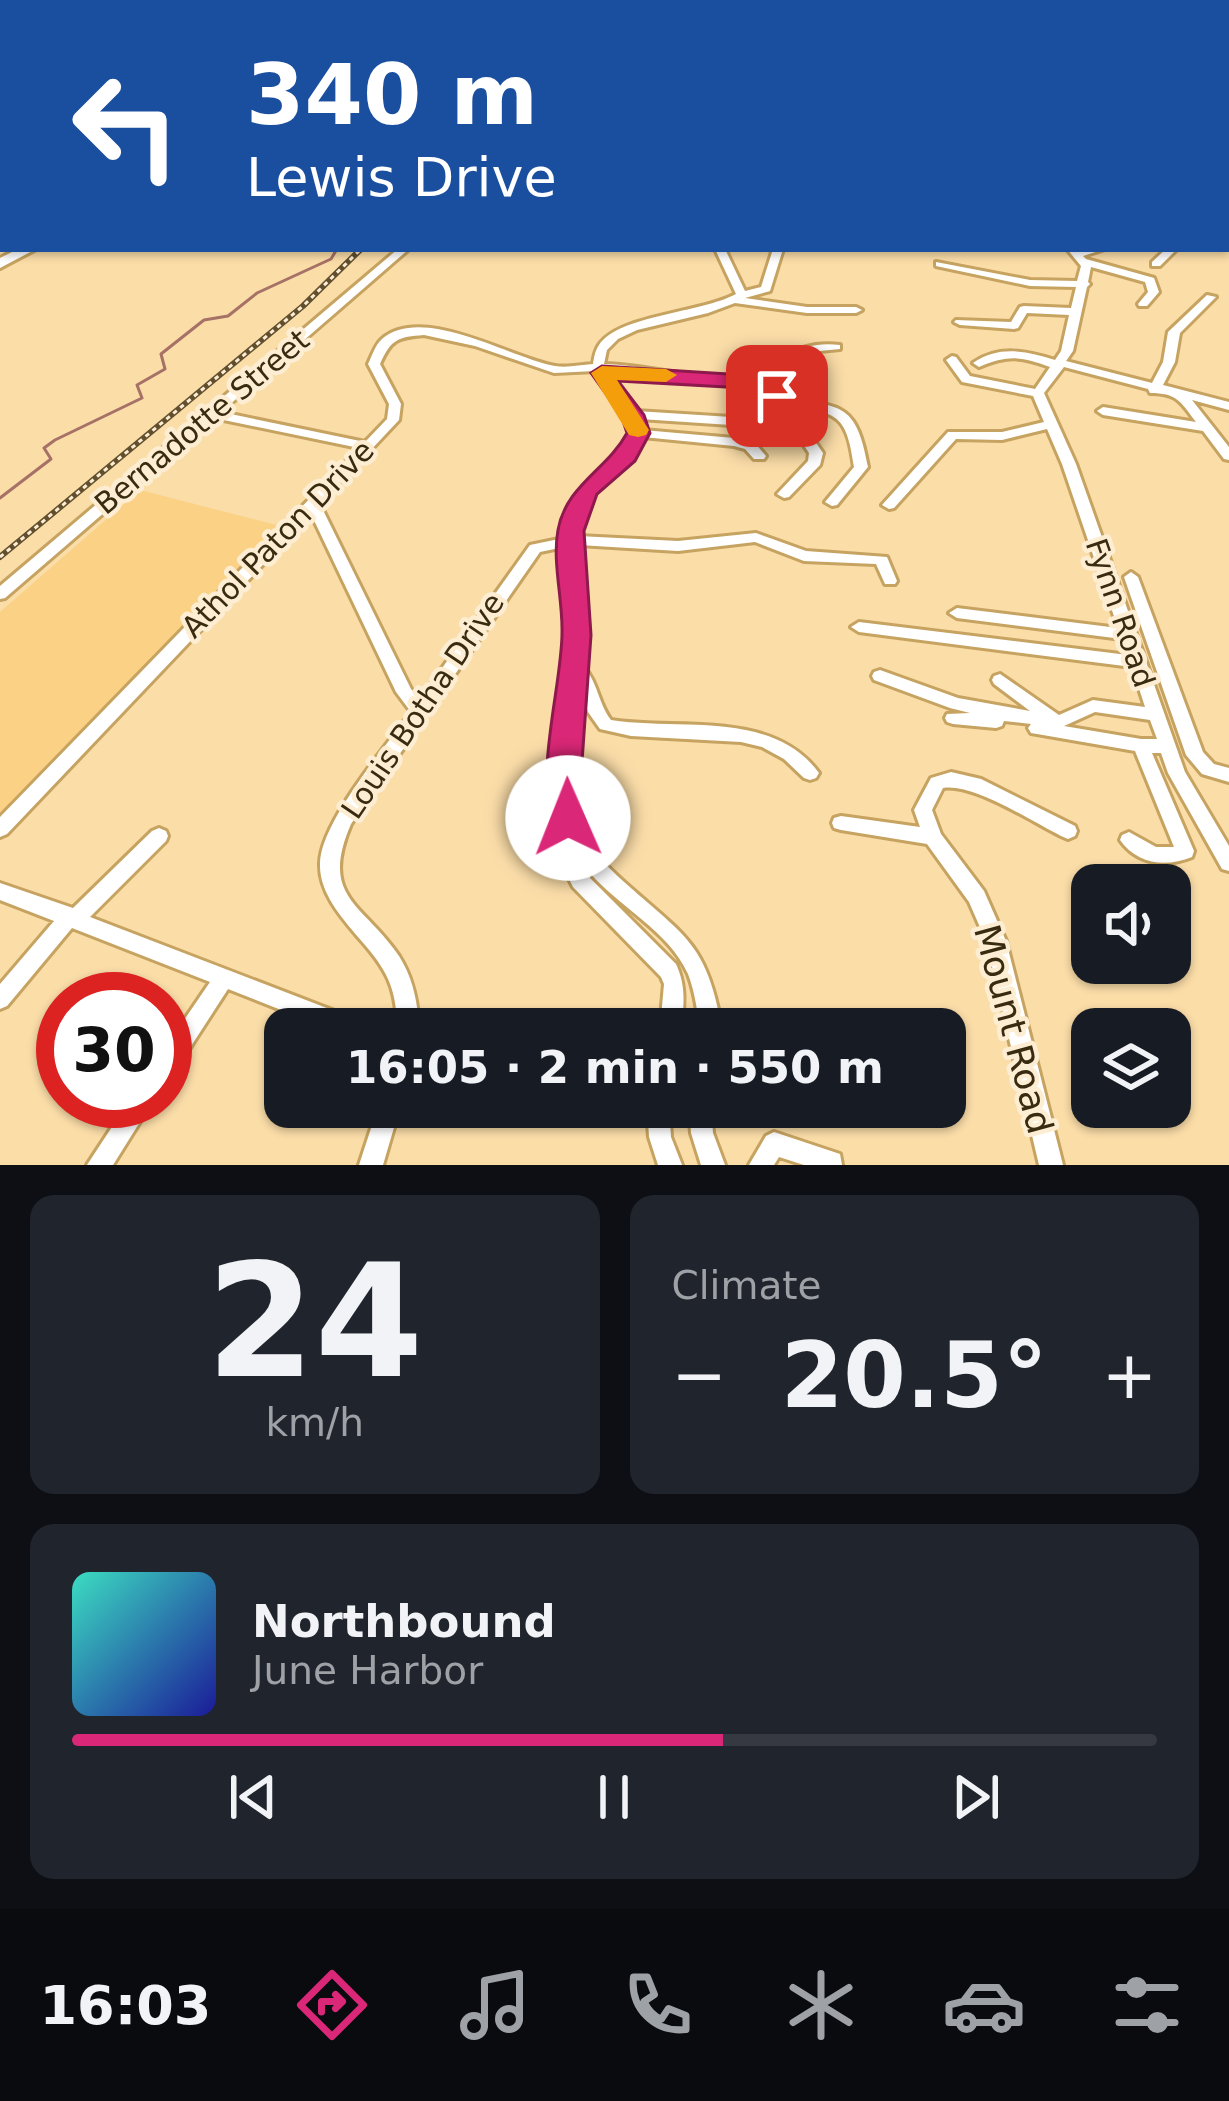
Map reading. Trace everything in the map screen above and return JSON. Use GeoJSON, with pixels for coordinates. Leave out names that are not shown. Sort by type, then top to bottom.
{"type":"FeatureCollection","features":[{"type":"Feature","properties":{"kind":"street","name":"Bernadotte Street"},"geometry":{"type":"LineString","coordinates":[[0,594],[400,252]]}},
{"type":"Feature","properties":{"kind":"street"},"geometry":{"type":"LineString","coordinates":[[721,252],[739,298]]}},
{"type":"Feature","properties":{"kind":"street"},"geometry":{"type":"LineString","coordinates":[[710,1008],[692,953],[581,849],[568,818],[564,790],[577,593],[571,549],[576,507],[585,491],[626,456],[638,433],[632,415],[600,370],[600,346],[618,332],[714,311],[766,289],[775,252]]}},
{"type":"Feature","properties":{"kind":"street"},"geometry":{"type":"LineString","coordinates":[[1156,264],[1169,252]]}},
{"type":"Feature","properties":{"kind":"street"},"geometry":{"type":"LineString","coordinates":[[952,360],[966,379],[1038,393],[1060,363],[1077,312],[1085,284],[1078,255]]}},
{"type":"Feature","properties":{"kind":"street"},"geometry":{"type":"LineString","coordinates":[[1078,255],[1150,280],[1154,292],[1143,304]]}},
{"type":"Feature","properties":{"kind":"street"},"geometry":{"type":"LineString","coordinates":[[940,264],[1030,283],[1085,284]]}},
{"type":"Feature","properties":{"kind":"street"},"geometry":{"type":"LineString","coordinates":[[1154,390],[1169,362],[1174,332],[1211,297]]}},
{"type":"Feature","properties":{"kind":"street"},"geometry":{"type":"LineString","coordinates":[[739,298],[807,310],[856,310]]}},
{"type":"Feature","properties":{"kind":"street"},"geometry":{"type":"LineString","coordinates":[[959,322],[1014,326],[1024,309],[1077,312]]}},
{"type":"Feature","properties":{"kind":"street","name":"Athol Paton Drive"},"geometry":{"type":"LineString","coordinates":[[0,829],[396,412],[374,364],[379,347],[388,340],[418,333],[453,334],[548,369],[600,370]]}},
{"type":"Feature","properties":{"kind":"street"},"geometry":{"type":"LineString","coordinates":[[600,370],[746,377],[798,351],[836,347]]}},
{"type":"Feature","properties":{"kind":"street"},"geometry":{"type":"LineString","coordinates":[[980,363],[1010,354],[1229,406]]}},
{"type":"Feature","properties":{"kind":"street"},"geometry":{"type":"LineString","coordinates":[[600,370],[728,381],[771,391],[785,404],[816,453],[815,462],[784,494]]}},
{"type":"Feature","properties":{"kind":"street","name":"Fynn Road"},"geometry":{"type":"LineString","coordinates":[[1038,393],[1167,746],[1189,799],[1229,863]]}},
{"type":"Feature","properties":{"kind":"street"},"geometry":{"type":"LineString","coordinates":[[1182,396],[1229,456]]}},
{"type":"Feature","properties":{"kind":"street"},"geometry":{"type":"LineString","coordinates":[[785,404],[837,408],[846,416],[861,467],[832,502]]}},
{"type":"Feature","properties":{"kind":"street"},"geometry":{"type":"LineString","coordinates":[[1103,411],[1207,428]]}},
{"type":"Feature","properties":{"kind":"street"},"geometry":{"type":"LineString","coordinates":[[211,414],[367,446]]}},
{"type":"Feature","properties":{"kind":"street"},"geometry":{"type":"LineString","coordinates":[[632,415],[731,421]]}},
{"type":"Feature","properties":{"kind":"street"},"geometry":{"type":"LineString","coordinates":[[889,505],[953,435],[1002,436],[1052,424]]}},
{"type":"Feature","properties":{"kind":"street"},"geometry":{"type":"LineString","coordinates":[[638,433],[734,442],[750,446],[759,456]]}},
{"type":"Feature","properties":{"kind":"street"},"geometry":{"type":"LineString","coordinates":[[313,502],[404,692],[419,710]]}},
{"type":"Feature","properties":{"kind":"street","name":"Louis Botha Drive"},"geometry":{"type":"LineString","coordinates":[[407,1008],[396,970],[343,903],[328,865],[343,821],[530,553],[543,544],[571,549],[601,541],[677,546],[756,537],[804,556],[882,560],[890,581]]}},
{"type":"Feature","properties":{"kind":"street"},"geometry":{"type":"LineString","coordinates":[[1130,577],[1195,755],[1208,769],[1229,775]]}},
{"type":"Feature","properties":{"kind":"street"},"geometry":{"type":"LineString","coordinates":[[957,613],[1127,634]]}},
{"type":"Feature","properties":{"kind":"street"},"geometry":{"type":"LineString","coordinates":[[859,627],[1137,662]]}},
{"type":"Feature","properties":{"kind":"street"},"geometry":{"type":"LineString","coordinates":[[574,667],[591,685],[597,716],[606,725],[747,738],[786,753],[810,773]]}},
{"type":"Feature","properties":{"kind":"street"},"geometry":{"type":"LineString","coordinates":[[880,676],[968,708],[1054,721],[1093,706],[1155,714]]}},
{"type":"Feature","properties":{"kind":"street"},"geometry":{"type":"LineString","coordinates":[[1000,680],[1054,721]]}},
{"type":"Feature","properties":{"kind":"street"},"geometry":{"type":"LineString","coordinates":[[953,718],[1167,746]]}},
{"type":"Feature","properties":{"kind":"street"},"geometry":{"type":"LineString","coordinates":[[1129,840],[1159,856],[1185,850],[1141,746]]}},
{"type":"Feature","properties":{"kind":"street"},"geometry":{"type":"LineString","coordinates":[[933,837],[924,820],[926,797],[937,783],[951,779],[975,784],[1068,831]]}},
{"type":"Feature","properties":{"kind":"street"},"geometry":{"type":"LineString","coordinates":[[841,823],[933,837]]}},
{"type":"Feature","properties":{"kind":"street"},"geometry":{"type":"LineString","coordinates":[[0,999],[72,918],[159,836]]}},
{"type":"Feature","properties":{"kind":"street","name":"Mount Road"},"geometry":{"type":"LineString","coordinates":[[933,837],[976,897],[996,941],[1051,1165]]}},
{"type":"Feature","properties":{"kind":"street"},"geometry":{"type":"LineString","coordinates":[[581,849],[580,880],[669,971],[674,984],[672,1008]]}},
{"type":"Feature","properties":{"kind":"street"},"geometry":{"type":"LineString","coordinates":[[0,891],[300,1008]]}},
{"type":"Feature","properties":{"kind":"street"},"geometry":{"type":"LineString","coordinates":[[192,1026],[224,979]]}},
{"type":"Feature","properties":{"kind":"street"},"geometry":{"type":"LineString","coordinates":[[99,1165],[124,1128]]}},
{"type":"Feature","properties":{"kind":"street"},"geometry":{"type":"LineString","coordinates":[[371,1165],[382,1128]]}},
{"type":"Feature","properties":{"kind":"street"},"geometry":{"type":"LineString","coordinates":[[659,1128],[670,1165]]}},
{"type":"Feature","properties":{"kind":"street"},"geometry":{"type":"LineString","coordinates":[[702,1128],[713,1165]]}},
{"type":"Feature","properties":{"kind":"street"},"geometry":{"type":"LineString","coordinates":[[761,1165],[773,1144],[832,1162]]}},
{"type":"Feature","properties":{"kind":"shaded area"},"geometry":{"type":"Polygon","coordinates":[[[140,490],[280,526],[0,816],[0,612],[140,490]]]}},
{"type":"Feature","properties":{"kind":"waterway"},"geometry":{"type":"LineString","coordinates":[[0,498],[51,459],[44,448],[55,440],[142,398],[137,385],[165,369],[161,354],[204,320],[228,316],[257,293],[331,259],[335,252]]}},
{"type":"Feature","properties":{"kind":"railway"},"geometry":{"type":"LineString","coordinates":[[0,557],[303,306],[358,252]]}},
{"type":"Feature","properties":{"kind":"slow traffic"},"geometry":{"type":"LineString","coordinates":[[638,430],[602,373],[666,375]]}},
{"type":"Feature","properties":{"kind":"route"},"geometry":{"type":"LineString","coordinates":[[568,818],[564,790],[577,635],[571,531],[585,491],[626,456],[638,433],[632,415],[602,373],[728,381],[777,396]]}}]}
